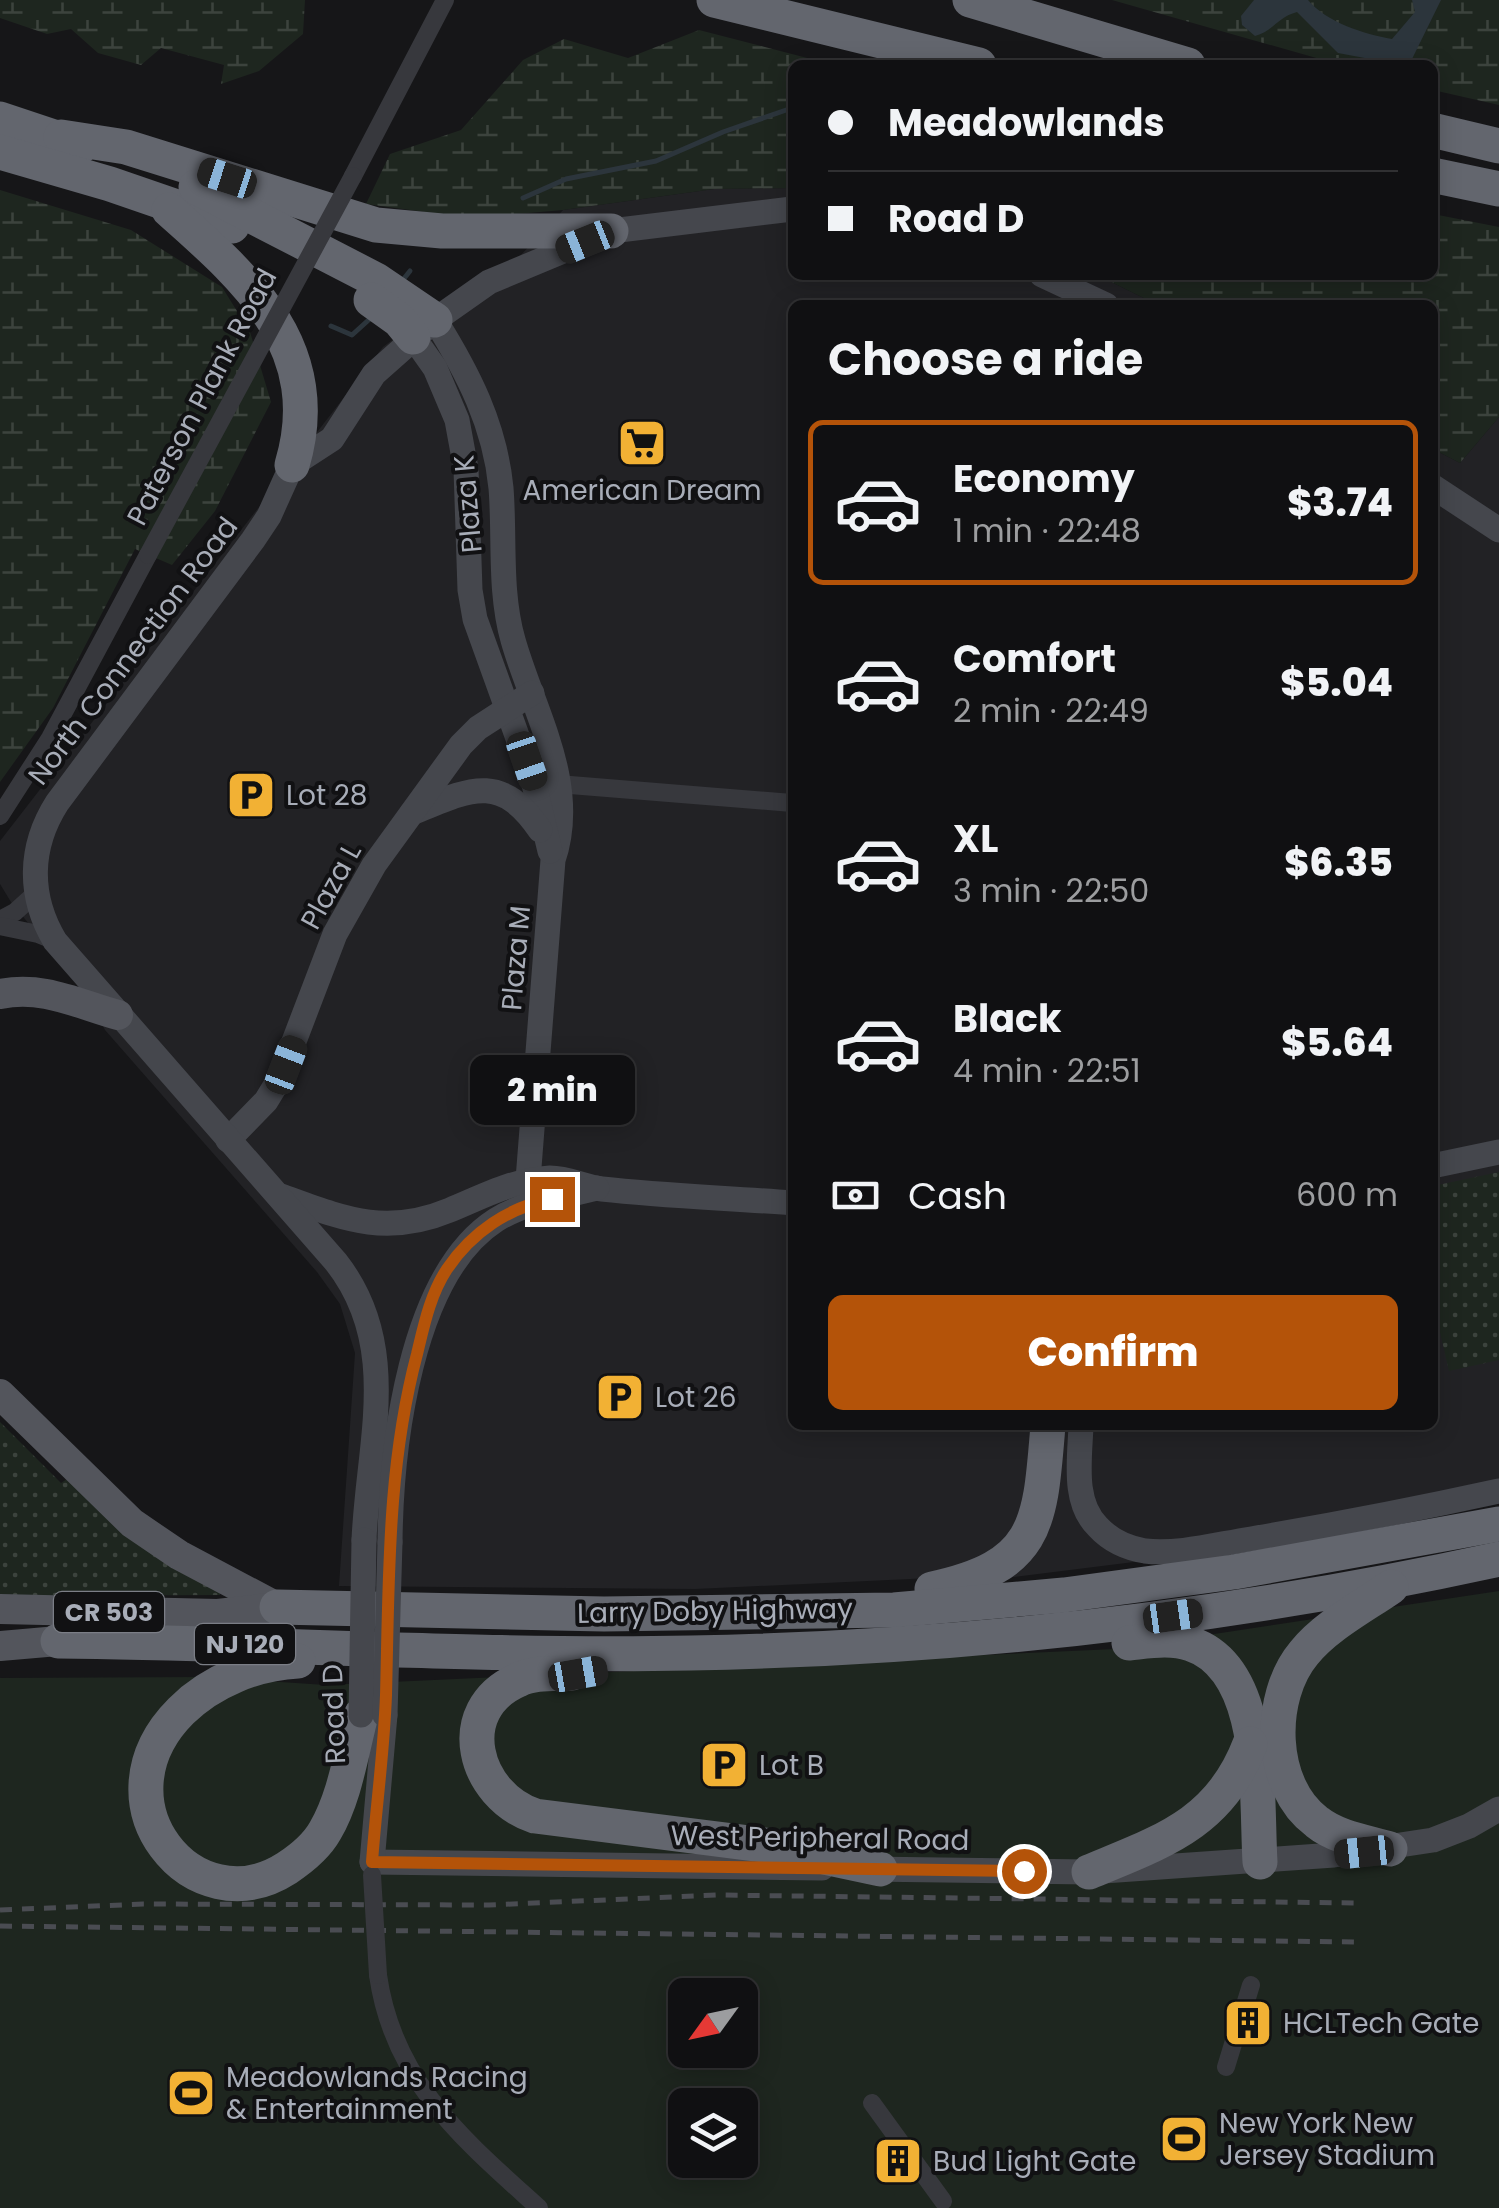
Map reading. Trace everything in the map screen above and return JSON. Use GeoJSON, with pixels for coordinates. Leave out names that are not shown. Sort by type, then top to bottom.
{"type":"FeatureCollection","features":[{"type":"Feature","properties":{"kind":"highway"},"geometry":{"type":"LineString","coordinates":[[714,0],[959,60]]}},
{"type":"Feature","properties":{"kind":"highway"},"geometry":{"type":"LineString","coordinates":[[760,0],[816,24]]}},
{"type":"Feature","properties":{"kind":"highway"},"geometry":{"type":"LineString","coordinates":[[970,0],[1171,60]]}},
{"type":"Feature","properties":{"kind":"highway"},"geometry":{"type":"LineString","coordinates":[[0,120],[62,138],[196,187],[370,288],[413,318]]}},
{"type":"Feature","properties":{"kind":"highway"},"geometry":{"type":"LineString","coordinates":[[1438,131],[1499,146]]}},
{"type":"Feature","properties":{"kind":"highway"},"geometry":{"type":"LineString","coordinates":[[62,138],[126,147],[376,225],[454,232],[612,231]]}},
{"type":"Feature","properties":{"kind":"highway"},"geometry":{"type":"LineString","coordinates":[[0,152],[157,199],[245,232],[370,288]]}},
{"type":"Feature","properties":{"kind":"highway"},"geometry":{"type":"LineString","coordinates":[[1438,176],[1499,189]]}},
{"type":"Feature","properties":{"kind":"highway"},"geometry":{"type":"LineString","coordinates":[[157,199],[236,270],[275,323],[294,368],[300,399],[300,432],[292,465]]}},
{"type":"Feature","properties":{"kind":"highway"},"geometry":{"type":"LineString","coordinates":[[838,1609],[965,1582],[995,1569],[1010,1557],[1030,1534],[1040,1504],[1047,1430]]}},
{"type":"Feature","properties":{"kind":"highway","name":"Larry Doby Highway"},"geometry":{"type":"LineString","coordinates":[[278,1607],[604,1614],[894,1610],[1178,1580],[1499,1524]]}},
{"type":"Feature","properties":{"kind":"highway","name":"Larry Doby Highway"},"geometry":{"type":"LineString","coordinates":[[58,1641],[278,1644],[433,1652],[688,1653],[888,1645],[1192,1614],[1499,1559]]}},
{"type":"Feature","properties":{"kind":"highway"},"geometry":{"type":"LineString","coordinates":[[1089,1872],[1167,1840],[1194,1822],[1265,1744],[1296,1664],[1315,1641],[1402,1579]]}},
{"type":"Feature","properties":{"kind":"highway"},"geometry":{"type":"LineString","coordinates":[[1003,1636],[1116,1644],[1169,1640],[1197,1646],[1215,1656],[1236,1683],[1265,1744],[1312,1819],[1330,1830],[1390,1849]]}},
{"type":"Feature","properties":{"kind":"highway"},"geometry":{"type":"LineString","coordinates":[[373,1715],[325,1832],[308,1852],[273,1877],[252,1884],[206,1877],[176,1857],[154,1829],[144,1794],[151,1752],[168,1724],[200,1694],[243,1673],[293,1661],[336,1663],[433,1652]]}},
{"type":"Feature","properties":{"kind":"highway"},"geometry":{"type":"LineString","coordinates":[[688,1653],[578,1674],[530,1676],[512,1683],[490,1702],[480,1722],[476,1745],[486,1779],[508,1804],[536,1816],[772,1846],[880,1869]]}},
{"type":"Feature","properties":{"kind":"highway"},"geometry":{"type":"LineString","coordinates":[[1265,1744],[1275,1777],[1269,1861]]}},
{"type":"Feature","properties":{"kind":"main road"},"geometry":{"type":"LineString","coordinates":[[0,994],[53,994],[118,1015]]}},
{"type":"Feature","properties":{"kind":"main road","name":"Larry Doby Highway"},"geometry":{"type":"LineString","coordinates":[[0,1394],[132,1523],[180,1556],[278,1607]]}},
{"type":"Feature","properties":{"kind":"main road","name":"CR 503"},"geometry":{"type":"LineString","coordinates":[[0,1609],[218,1614],[278,1607]]}},
{"type":"Feature","properties":{"kind":"main road","name":"CR 503"},"geometry":{"type":"LineString","coordinates":[[0,1637],[58,1641]]}},
{"type":"Feature","properties":{"kind":"main road","name":"Larry Doby Highway"},"geometry":{"type":"LineString","coordinates":[[0,1646],[58,1641]]}},
{"type":"Feature","properties":{"kind":"street","name":"Paterson Plank Road"},"geometry":{"type":"LineString","coordinates":[[0,816],[50,738],[445,0]]}},
{"type":"Feature","properties":{"kind":"street"},"geometry":{"type":"LineString","coordinates":[[292,465],[332,439],[413,318],[507,273],[612,231],[788,210]]}},
{"type":"Feature","properties":{"kind":"street"},"geometry":{"type":"LineString","coordinates":[[1053,280],[1095,300]]}},
{"type":"Feature","properties":{"kind":"street","name":"Plaza K"},"geometry":{"type":"LineString","coordinates":[[413,318],[475,388],[492,436],[501,492],[504,577],[512,636],[532,693]]}},
{"type":"Feature","properties":{"kind":"street","name":"Plaza K"},"geometry":{"type":"LineString","coordinates":[[413,318],[458,420],[466,469],[474,619],[508,709]]}},
{"type":"Feature","properties":{"kind":"street","name":"North Connection Road"},"geometry":{"type":"LineString","coordinates":[[276,1194],[55,941],[40,912],[36,853],[48,816],[254,540],[292,465]]}},
{"type":"Feature","properties":{"kind":"street"},"geometry":{"type":"LineString","coordinates":[[1438,490],[1499,530]]}},
{"type":"Feature","properties":{"kind":"street","name":"Plaza L"},"geometry":{"type":"LineString","coordinates":[[228,1140],[266,1101],[280,1078],[335,934],[374,864],[461,745],[478,728],[532,693]]}},
{"type":"Feature","properties":{"kind":"street","name":"Plaza M"},"geometry":{"type":"LineString","coordinates":[[532,693],[548,735],[558,784],[560,840],[549,849]]}},
{"type":"Feature","properties":{"kind":"street","name":"Plaza M"},"geometry":{"type":"LineString","coordinates":[[508,709],[534,780],[549,849],[528,1180]]}},
{"type":"Feature","properties":{"kind":"street"},"geometry":{"type":"LineString","coordinates":[[558,784],[788,803]]}},
{"type":"Feature","properties":{"kind":"street"},"geometry":{"type":"LineString","coordinates":[[412,813],[462,792],[490,790],[512,798],[527,810],[549,849]]}},
{"type":"Feature","properties":{"kind":"street"},"geometry":{"type":"LineString","coordinates":[[0,923],[36,893]]}},
{"type":"Feature","properties":{"kind":"street"},"geometry":{"type":"LineString","coordinates":[[0,923],[55,941]]}},
{"type":"Feature","properties":{"kind":"street"},"geometry":{"type":"LineString","coordinates":[[1438,1165],[1499,1152]]}},
{"type":"Feature","properties":{"kind":"street"},"geometry":{"type":"LineString","coordinates":[[276,1194],[338,1218],[388,1224],[436,1216],[528,1180],[566,1178],[597,1188],[788,1204]]}},
{"type":"Feature","properties":{"kind":"street","name":"Road D"},"geometry":{"type":"LineString","coordinates":[[377,1541],[426,1318],[446,1271],[465,1246],[498,1218],[538,1202],[597,1188]]}},
{"type":"Feature","properties":{"kind":"street","name":"Road D"},"geometry":{"type":"LineString","coordinates":[[276,1194],[349,1278],[370,1326],[378,1385],[372,1868],[383,2004],[420,2088],[457,2133],[540,2208]]}},
{"type":"Feature","properties":{"kind":"street"},"geometry":{"type":"LineString","coordinates":[[1081,1430],[1080,1471],[1085,1508],[1107,1536],[1140,1550],[1246,1540],[1499,1491]]}},
{"type":"Feature","properties":{"kind":"street","name":"West Peripheral Road"},"geometry":{"type":"LineString","coordinates":[[372,1868],[1089,1872],[1390,1849],[1452,1833],[1499,1809]]}},
{"type":"Feature","properties":{"kind":"street"},"geometry":{"type":"LineString","coordinates":[[1226,2067],[1251,1985]]}},
{"type":"Feature","properties":{"kind":"street"},"geometry":{"type":"LineString","coordinates":[[872,2102],[942,2201]]}},
{"type":"Feature","properties":{"kind":"shaded area"},"geometry":{"type":"Polygon","coordinates":[[[1254,0],[1308,0],[1346,26],[1392,39],[1415,12],[1412,0],[1441,0],[1410,60],[1375,60],[1338,53],[1297,12],[1255,36],[1242,25],[1241,16],[1254,0]]]}},
{"type":"Feature","properties":{"kind":"shaded area"},"geometry":{"type":"Polygon","coordinates":[[[788,188],[788,280],[1107,280],[1148,300],[788,300],[788,1430],[1438,1430],[1438,452],[1460,463],[1499,417],[1499,1500],[1230,1550],[991,1580],[931,1578],[695,1589],[339,1586],[355,1353],[340,1304],[317,1272],[105,1030],[88,996],[11,902],[0,884],[0,841],[383,347],[449,297],[520,256],[563,210],[714,189],[788,188]]]}},
{"type":"Feature","properties":{"kind":"green space"},"geometry":{"type":"Polygon","coordinates":[[[0,0],[305,0],[303,34],[259,71],[221,84],[224,65],[161,48],[141,65],[98,53],[71,29],[47,34],[0,18],[0,0]]]}},
{"type":"Feature","properties":{"kind":"green space"},"geometry":{"type":"Polygon","coordinates":[[[1112,0],[1499,0],[1499,105],[1438,91],[1438,60],[1323,60],[1112,0]]]}},
{"type":"Feature","properties":{"kind":"green space"},"geometry":{"type":"Polygon","coordinates":[[[699,30],[815,60],[788,60],[788,188],[714,189],[563,210],[469,218],[366,204],[390,154],[461,130],[523,60],[564,39],[628,58],[699,30]]]}},
{"type":"Feature","properties":{"kind":"green space"},"geometry":{"type":"Polygon","coordinates":[[[0,190],[131,230],[222,287],[250,332],[271,402],[215,511],[172,565],[135,549],[53,708],[0,782],[0,190]]]}},
{"type":"Feature","properties":{"kind":"green space"},"geometry":{"type":"Polygon","coordinates":[[[1438,215],[1499,227],[1499,417],[1460,463],[1438,452],[1438,300],[1148,300],[1107,280],[1438,280],[1438,215]]]}},
{"type":"Feature","properties":{"kind":"green space"},"geometry":{"type":"Polygon","coordinates":[[[1499,1172],[1499,1360],[1449,1371],[1438,1324],[1438,1185],[1499,1172]]]}},
{"type":"Feature","properties":{"kind":"green space"},"geometry":{"type":"Polygon","coordinates":[[[0,1422],[61,1483],[67,1479],[220,1591],[220,1595],[0,1596],[0,1422]]]}},
{"type":"Feature","properties":{"kind":"green space"},"geometry":{"type":"Polygon","coordinates":[[[1499,1591],[1499,2208],[0,2208],[0,1678],[205,1677],[326,1685],[1115,1649],[1499,1591]]]}},
{"type":"Feature","properties":{"kind":"waterway"},"geometry":{"type":"LineString","coordinates":[[523,198],[566,179],[656,161],[788,109]]}},
{"type":"Feature","properties":{"kind":"waterway"},"geometry":{"type":"LineString","coordinates":[[402,281],[410,271]]}},
{"type":"Feature","properties":{"kind":"waterway"},"geometry":{"type":"LineString","coordinates":[[331,326],[352,335],[373,316]]}},
{"type":"Feature","properties":{"kind":"railway"},"geometry":{"type":"LineString","coordinates":[[0,1910],[143,1904],[489,1905],[717,1895],[1356,1903]]}},
{"type":"Feature","properties":{"kind":"railway"},"geometry":{"type":"LineString","coordinates":[[0,1926],[1355,1942]]}},
{"type":"Feature","properties":{"kind":"place","name":"American Dream"},"geometry":{"type":"Point","coordinates":[642,443]}},
{"type":"Feature","properties":{"kind":"place","name":"Lot 28"},"geometry":{"type":"Point","coordinates":[251,795]}},
{"type":"Feature","properties":{"kind":"place","name":"Lot 26"},"geometry":{"type":"Point","coordinates":[620,1397]}},
{"type":"Feature","properties":{"kind":"place","name":"Lot B"},"geometry":{"type":"Point","coordinates":[724,1765]}},
{"type":"Feature","properties":{"kind":"place","name":"HCLTech Gate"},"geometry":{"type":"Point","coordinates":[1248,2023]}},
{"type":"Feature","properties":{"kind":"place","name":"Meadowlands Racing & Entertainment"},"geometry":{"type":"Point","coordinates":[191,2093]}},
{"type":"Feature","properties":{"kind":"place","name":"New York New Jersey Stadium"},"geometry":{"type":"Point","coordinates":[1184,2139]}},
{"type":"Feature","properties":{"kind":"place","name":"Bud Light Gate"},"geometry":{"type":"Point","coordinates":[898,2161]}},
{"type":"Feature","properties":{"kind":"route"},"geometry":{"type":"LineString","coordinates":[[552,1199],[498,1218],[475,1236],[438,1284],[426,1318],[400,1426],[392,1486],[385,1715],[372,1862],[1024,1871]]}}]}
